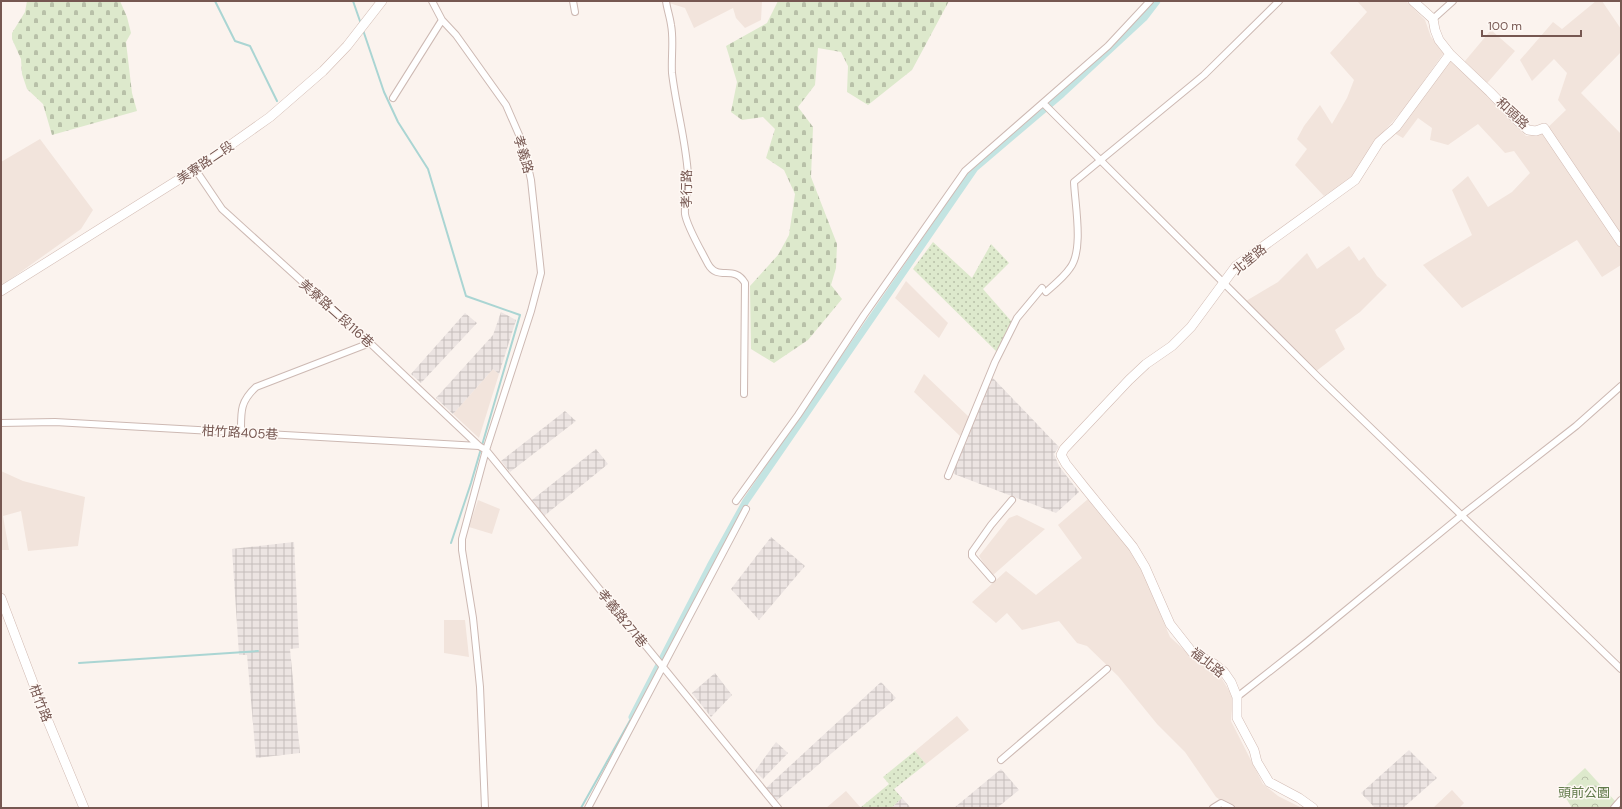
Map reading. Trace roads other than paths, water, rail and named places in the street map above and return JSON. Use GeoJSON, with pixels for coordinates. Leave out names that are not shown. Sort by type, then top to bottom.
{"type":"FeatureCollection","features":[{"type":"Feature","properties":{"kind":"street","name":"美寮路二段"},"geometry":{"type":"LineString","coordinates":[[1,291],[195,169],[270,117],[323,71],[347,46],[382,1]]}},
{"type":"Feature","properties":{"kind":"street","name":"孝義路"},"geometry":{"type":"LineString","coordinates":[[432,1],[442,20],[456,34],[506,105],[523,144],[531,180],[541,273],[531,310],[486,450],[462,539],[462,550],[473,618],[480,687],[485,808]]}},
{"type":"Feature","properties":{"kind":"street"},"geometry":{"type":"LineString","coordinates":[[573,1],[575,12]]}},
{"type":"Feature","properties":{"kind":"street","name":"孝行路"},"geometry":{"type":"LineString","coordinates":[[666,1],[672,25],[672,72],[688,175],[685,214],[688,224],[709,266],[715,272],[721,274],[731,272],[737,274],[742,277],[745,282],[744,394]]}},
{"type":"Feature","properties":{"kind":"street"},"geometry":{"type":"LineString","coordinates":[[736,501],[798,415],[864,316],[965,171],[1108,46],[1150,1]]}},
{"type":"Feature","properties":{"kind":"street"},"geometry":{"type":"LineString","coordinates":[[948,476],[995,362],[1017,318],[1044,290],[1071,267],[1076,256],[1078,245],[1074,182],[1204,75],[1280,1]]}},
{"type":"Feature","properties":{"kind":"street"},"geometry":{"type":"LineString","coordinates":[[1413,1],[1433,19],[1453,1]]}},
{"type":"Feature","properties":{"kind":"street","name":"和頭路"},"geometry":{"type":"LineString","coordinates":[[1433,19],[1439,40],[1450,54],[1528,130],[1536,131],[1544,128],[1621,242]]}},
{"type":"Feature","properties":{"kind":"street"},"geometry":{"type":"LineString","coordinates":[[393,98],[442,20]]}},
{"type":"Feature","properties":{"kind":"street","name":"北堂路"},"geometry":{"type":"LineString","coordinates":[[1085,488],[1066,464],[1062,455],[1064,449],[1129,380],[1146,364],[1172,346],[1191,327],[1236,266],[1354,180],[1379,142],[1396,127],[1450,54]]}},
{"type":"Feature","properties":{"kind":"street"},"geometry":{"type":"LineString","coordinates":[[1043,103],[1225,282],[1318,377],[1621,669]]}},
{"type":"Feature","properties":{"kind":"street","name":"美寮路二段116巷"},"geometry":{"type":"LineString","coordinates":[[195,169],[222,209],[370,342],[479,446],[486,450]]}},
{"type":"Feature","properties":{"kind":"street"},"geometry":{"type":"LineString","coordinates":[[241,432],[241,411],[243,402],[256,388],[370,342]]}},
{"type":"Feature","properties":{"kind":"street"},"geometry":{"type":"LineString","coordinates":[[1237,697],[1307,642],[1462,515],[1576,426],[1621,386]]}},
{"type":"Feature","properties":{"kind":"street","name":"柑竹路405巷"},"geometry":{"type":"LineString","coordinates":[[1,424],[55,422],[479,446]]}},
{"type":"Feature","properties":{"kind":"street","name":"孝義路271巷"},"geometry":{"type":"LineString","coordinates":[[486,450],[778,808]]}},
{"type":"Feature","properties":{"kind":"street","name":"福北路"},"geometry":{"type":"LineString","coordinates":[[1085,488],[1133,547],[1145,568],[1170,624],[1192,652],[1214,664],[1224,672],[1231,682],[1237,697],[1237,718],[1254,750],[1257,762],[1269,782],[1300,798],[1313,808]]}},
{"type":"Feature","properties":{"kind":"street"},"geometry":{"type":"LineString","coordinates":[[992,579],[972,556],[972,552],[991,525],[1012,500]]}},
{"type":"Feature","properties":{"kind":"street"},"geometry":{"type":"LineString","coordinates":[[588,808],[746,509]]}},
{"type":"Feature","properties":{"kind":"street","name":"柑竹路"},"geometry":{"type":"LineString","coordinates":[[1,598],[43,709],[84,808]]}},
{"type":"Feature","properties":{"kind":"street"},"geometry":{"type":"LineString","coordinates":[[1001,760],[1107,669]]}},
{"type":"Feature","properties":{"kind":"street"},"geometry":{"type":"LineString","coordinates":[[1614,808],[1621,800]]}},
{"type":"Feature","properties":{"kind":"street"},"geometry":{"type":"LineString","coordinates":[[1214,808],[1221,803],[1231,808]]}},
{"type":"Feature","properties":{"kind":"waterway"},"geometry":{"type":"LineString","coordinates":[[215,1],[235,41],[250,46],[277,101]]}},
{"type":"Feature","properties":{"kind":"waterway"},"geometry":{"type":"LineString","coordinates":[[353,1],[361,24]]}},
{"type":"Feature","properties":{"kind":"waterway"},"geometry":{"type":"LineString","coordinates":[[632,717],[710,566],[746,501],[975,168],[1062,94],[1144,18],[1157,1]]}},
{"type":"Feature","properties":{"kind":"waterway"},"geometry":{"type":"LineString","coordinates":[[363,30],[384,92],[398,122],[428,169],[466,296],[520,315],[471,483],[451,543]]}},
{"type":"Feature","properties":{"kind":"waterway"},"geometry":{"type":"LineString","coordinates":[[79,663],[258,651]]}},
{"type":"Feature","properties":{"kind":"waterway"},"geometry":{"type":"LineString","coordinates":[[581,808],[632,717]]}},
{"type":"Feature","properties":{"kind":"park label","name":"頭前公園"},"geometry":{"type":"Point","coordinates":[1584,792]}}]}
